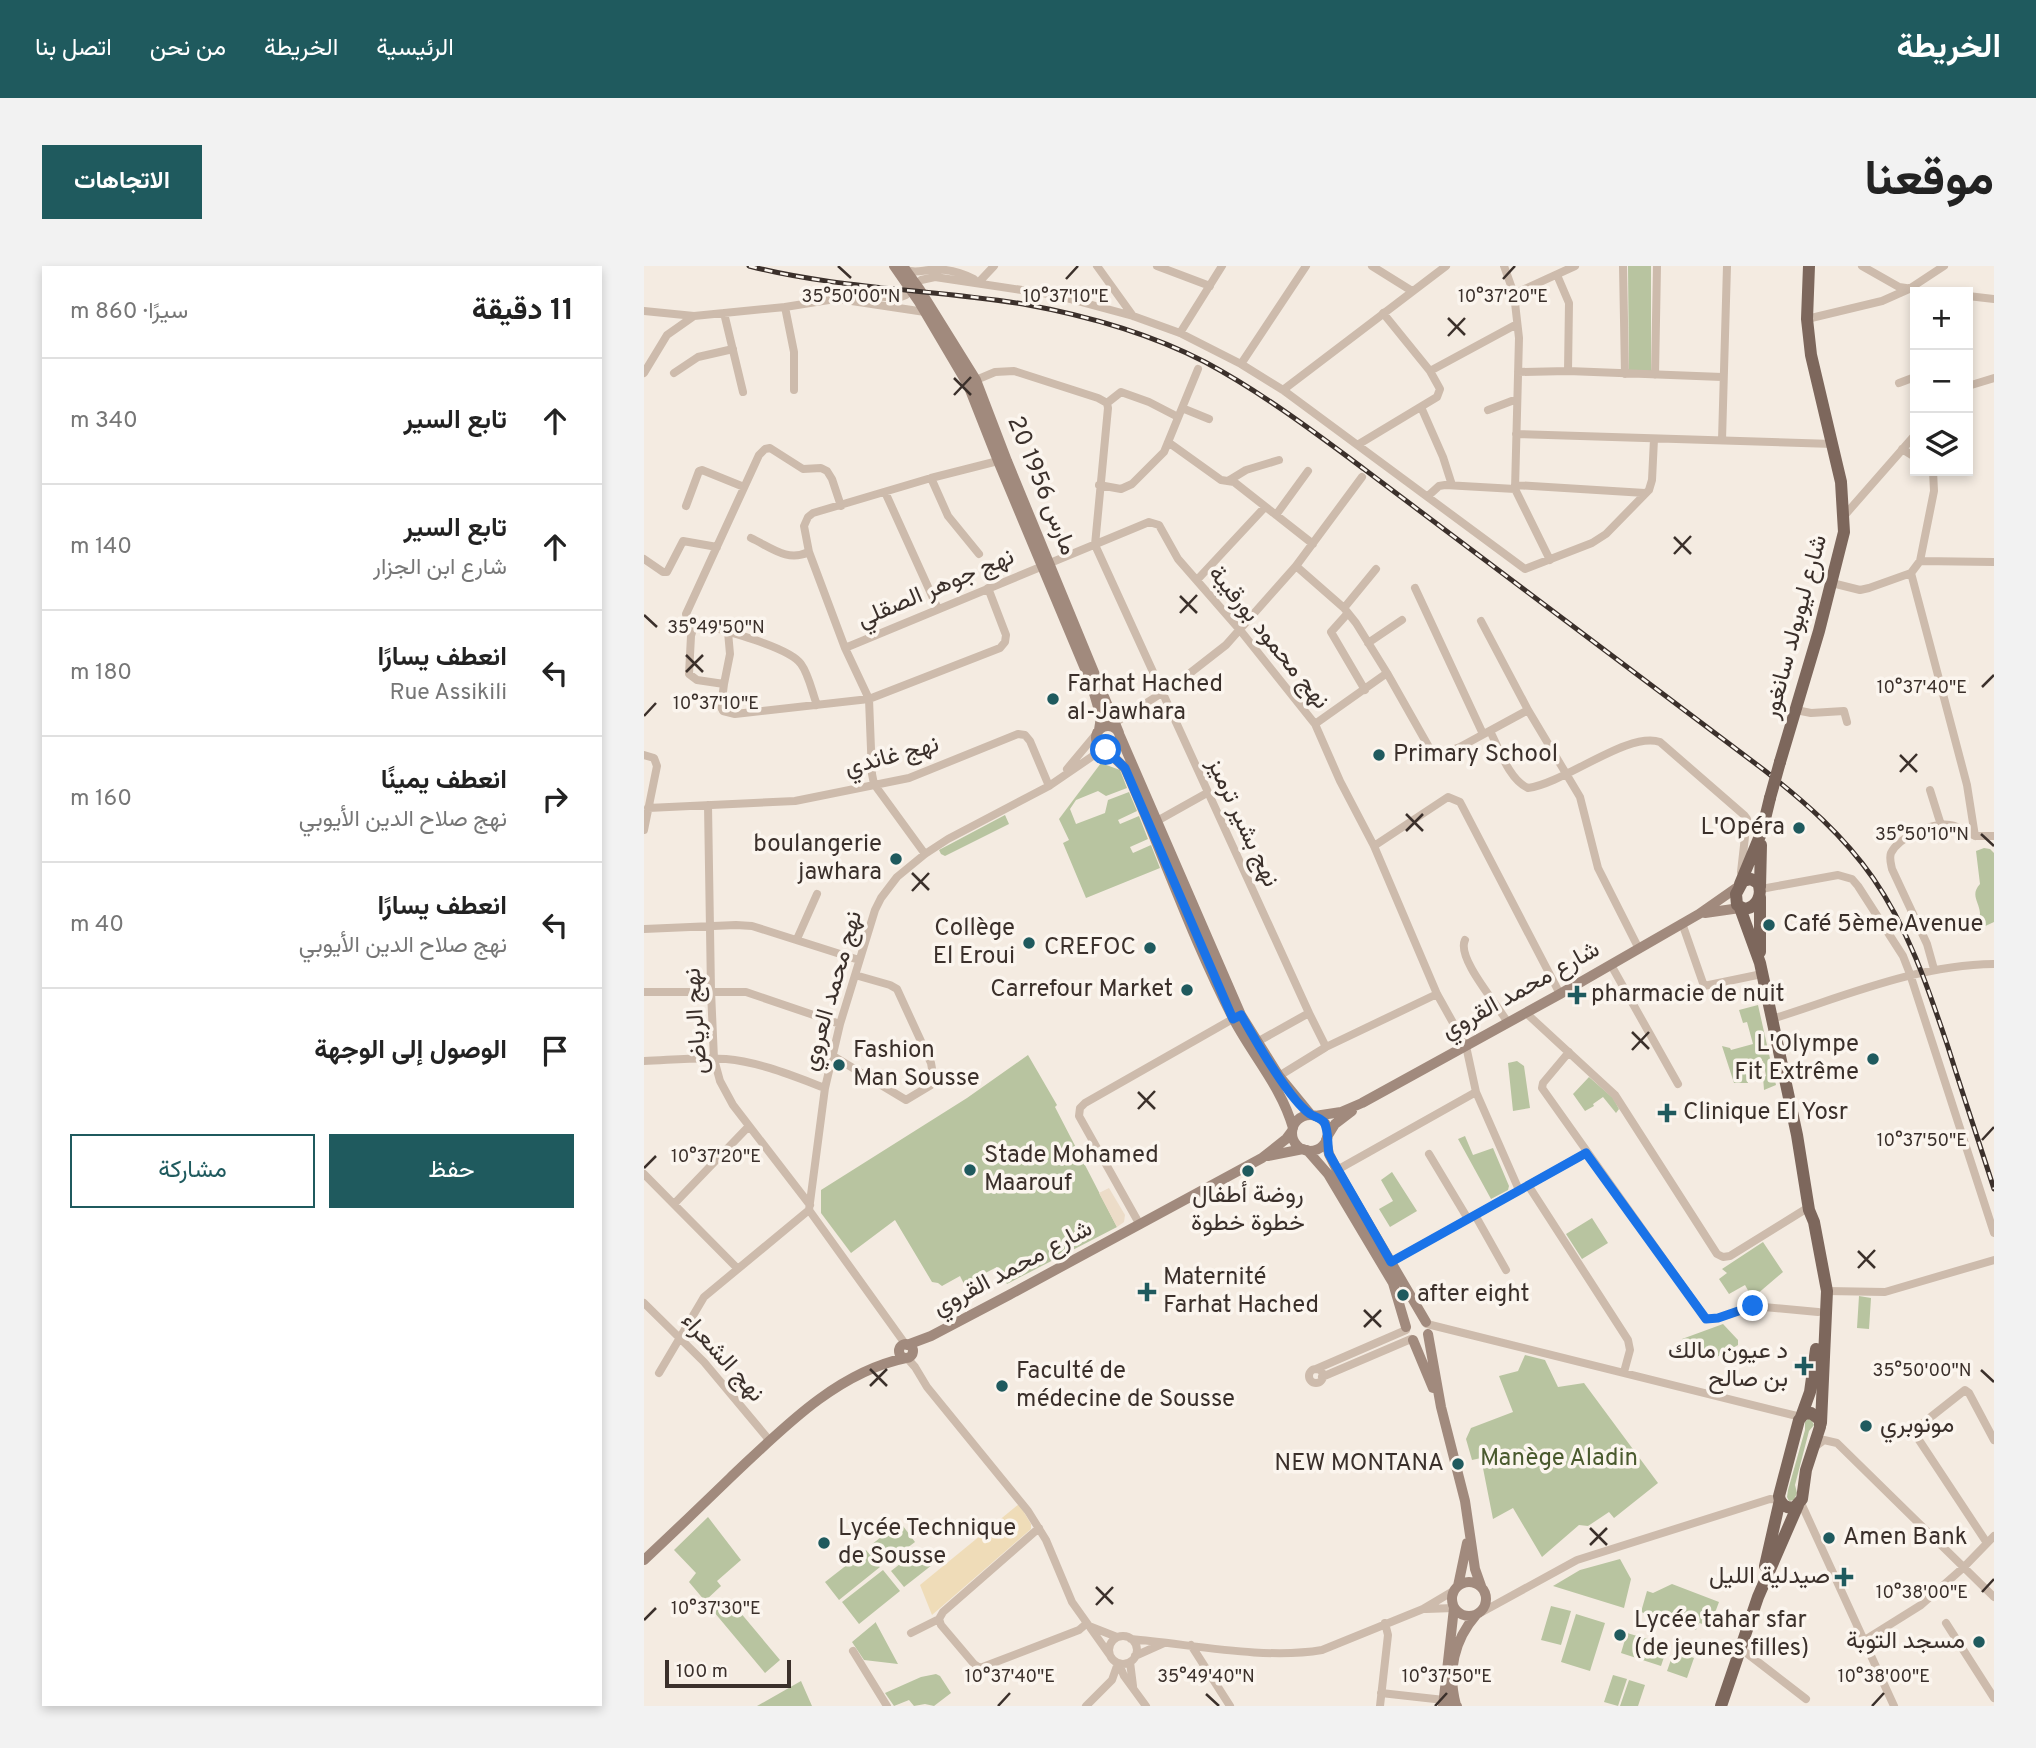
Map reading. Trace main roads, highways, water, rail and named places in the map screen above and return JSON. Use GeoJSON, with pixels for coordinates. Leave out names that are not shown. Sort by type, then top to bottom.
{"type":"FeatureCollection","features":[{"type":"Feature","properties":{"kind":"main road","name":"20 مارس 1956"},"geometry":{"type":"LineString","coordinates":[[894,266],[913,286],[976,380],[1098,703],[1101,717],[1098,732]]}},
{"type":"Feature","properties":{"kind":"main road","name":"شارع ليوبولد سانغور"},"geometry":{"type":"LineString","coordinates":[[1758,1597],[1799,1504],[1821,1423],[1827,1291],[1761,968],[1735,898],[1762,831],[1842,547],[1844,516],[1841,482],[1814,366],[1807,319],[1809,266]]}},
{"type":"Feature","properties":{"kind":"main road","name":"20 مارس 1956"},"geometry":{"type":"LineString","coordinates":[[904,268],[925,312],[968,384],[998,461],[1157,821],[1237,1017]]}},
{"type":"Feature","properties":{"kind":"main road"},"geometry":{"type":"LineString","coordinates":[[1104,749],[1116,747],[1116,730],[1104,727],[1098,732],[1097,744],[1125,768],[1237,1017],[1289,1115],[1295,1142],[1328,1174],[1393,1283],[1409,1334],[1441,1407]]}},
{"type":"Feature","properties":{"kind":"main road","name":"شارع ليوبولد سانغور"},"geometry":{"type":"LineString","coordinates":[[1761,968],[1762,831]]}},
{"type":"Feature","properties":{"kind":"main road"},"geometry":{"type":"LineString","coordinates":[[1739,885],[1751,879],[1760,891],[1756,904],[1749,909],[1740,908]]}},
{"type":"Feature","properties":{"kind":"main road","name":"شارع محمد القروي"},"geometry":{"type":"LineString","coordinates":[[644,1560],[770,1441],[827,1395],[1262,1158],[1286,1139],[1300,1118],[1341,1112],[1363,1103],[1560,995],[1699,914],[1739,885]]}},
{"type":"Feature","properties":{"kind":"main road","name":"شارع محمد القروي"},"geometry":{"type":"LineString","coordinates":[[1699,914],[1740,908]]}},
{"type":"Feature","properties":{"kind":"main road"},"geometry":{"type":"LineString","coordinates":[[1237,1017],[1279,1076],[1313,1115],[1324,1122],[1329,1154],[1337,1170],[1427,1327],[1441,1407],[1465,1501],[1475,1569],[1487,1599],[1465,1628],[1455,1652],[1453,1685],[1457,1705]]}},
{"type":"Feature","properties":{"kind":"main road","name":"شارع محمد القروي"},"geometry":{"type":"LineString","coordinates":[[1262,1158],[1290,1150],[1318,1149],[1335,1124],[1363,1103]]}},
{"type":"Feature","properties":{"kind":"main road","name":"شارع ليوبولد سانغور"},"geometry":{"type":"LineString","coordinates":[[1758,1597],[1801,1417],[1810,1392],[1818,1312],[1815,1256],[1807,1223],[1809,1208]]}},
{"type":"Feature","properties":{"kind":"main road"},"geometry":{"type":"LineString","coordinates":[[1409,1334],[1415,1319],[1427,1327]]}},
{"type":"Feature","properties":{"kind":"main road"},"geometry":{"type":"LineString","coordinates":[[1409,1334],[1423,1340],[1427,1327]]}},
{"type":"Feature","properties":{"kind":"main road"},"geometry":{"type":"LineString","coordinates":[[1801,1417],[1811,1413],[1818,1417],[1821,1423]]}},
{"type":"Feature","properties":{"kind":"main road"},"geometry":{"type":"LineString","coordinates":[[1780,1500],[1788,1508],[1799,1504]]}},
{"type":"Feature","properties":{"kind":"main road"},"geometry":{"type":"LineString","coordinates":[[1457,1705],[1444,1703],[1454,1608],[1452,1598],[1457,1588],[1468,1533]]}},
{"type":"Feature","properties":{"kind":"main road"},"geometry":{"type":"LineString","coordinates":[[1457,1588],[1469,1582],[1480,1586]]}},
{"type":"Feature","properties":{"kind":"main road"},"geometry":{"type":"LineString","coordinates":[[1721,1706],[1758,1597]]}},
{"type":"Feature","properties":{"kind":"main road"},"geometry":{"type":"LineString","coordinates":[[1454,1608],[1466,1616],[1479,1613]]}},
{"type":"Feature","properties":{"kind":"railway"},"geometry":{"type":"LineString","coordinates":[[749,266],[817,280],[1023,304],[1116,326],[1162,342],[1205,362],[1286,412],[1345,455],[1764,770],[1809,807],[1849,847],[1886,898],[1916,960],[1948,1047],[1994,1189]]}},
{"type":"Feature","properties":{"kind":"place","name":"Farhat Hached al-Jawhara"},"geometry":{"type":"Point","coordinates":[1053,699]}},
{"type":"Feature","properties":{"kind":"place","name":"Primary School"},"geometry":{"type":"Point","coordinates":[1379,755]}},
{"type":"Feature","properties":{"kind":"place","name":"L'Opéra"},"geometry":{"type":"Point","coordinates":[1799,828]}},
{"type":"Feature","properties":{"kind":"place","name":"boulangerie jawhara"},"geometry":{"type":"Point","coordinates":[896,859]}},
{"type":"Feature","properties":{"kind":"place","name":"Café 5ème Avenue"},"geometry":{"type":"Point","coordinates":[1769,925]}},
{"type":"Feature","properties":{"kind":"place","name":"Collège El Eroui"},"geometry":{"type":"Point","coordinates":[1029,943]}},
{"type":"Feature","properties":{"kind":"place","name":"CREFOC"},"geometry":{"type":"Point","coordinates":[1150,948]}},
{"type":"Feature","properties":{"kind":"place","name":"Carrefour Market"},"geometry":{"type":"Point","coordinates":[1187,990]}},
{"type":"Feature","properties":{"kind":"place","name":"pharmacie de nuit"},"geometry":{"type":"Point","coordinates":[1577,995]}},
{"type":"Feature","properties":{"kind":"place","name":"L'Olympe Fit Extrême"},"geometry":{"type":"Point","coordinates":[1873,1059]}},
{"type":"Feature","properties":{"kind":"place","name":"Fashion Man Sousse"},"geometry":{"type":"Point","coordinates":[839,1065]}},
{"type":"Feature","properties":{"kind":"place","name":"Clinique El Yosr"},"geometry":{"type":"Point","coordinates":[1667,1113]}},
{"type":"Feature","properties":{"kind":"place","name":"Stade Mohamed Maarouf"},"geometry":{"type":"Point","coordinates":[970,1170]}},
{"type":"Feature","properties":{"kind":"place","name":"روضة أطفال خطوة خطوة"},"geometry":{"type":"Point","coordinates":[1248,1171]}},
{"type":"Feature","properties":{"kind":"place","name":"Maternité Farhat Hached"},"geometry":{"type":"Point","coordinates":[1147,1292]}},
{"type":"Feature","properties":{"kind":"place","name":"after eight"},"geometry":{"type":"Point","coordinates":[1403,1295]}},
{"type":"Feature","properties":{"kind":"place","name":"د عيون مالك بن صالح"},"geometry":{"type":"Point","coordinates":[1804,1366]}},
{"type":"Feature","properties":{"kind":"place","name":"Faculté de médecine de Sousse"},"geometry":{"type":"Point","coordinates":[1002,1386]}},
{"type":"Feature","properties":{"kind":"place","name":"مونوبري"},"geometry":{"type":"Point","coordinates":[1866,1426]}},
{"type":"Feature","properties":{"kind":"place","name":"NEW MONTANA"},"geometry":{"type":"Point","coordinates":[1458,1464]}},
{"type":"Feature","properties":{"kind":"place","name":"Amen Bank"},"geometry":{"type":"Point","coordinates":[1829,1538]}},
{"type":"Feature","properties":{"kind":"place","name":"Lycée Technique de Sousse"},"geometry":{"type":"Point","coordinates":[824,1543]}},
{"type":"Feature","properties":{"kind":"place","name":"صيدلية الليل"},"geometry":{"type":"Point","coordinates":[1844,1577]}},
{"type":"Feature","properties":{"kind":"place","name":"Lycée tahar sfar (de jeunes filles)"},"geometry":{"type":"Point","coordinates":[1620,1635]}},
{"type":"Feature","properties":{"kind":"place","name":"مسجد التوبة"},"geometry":{"type":"Point","coordinates":[1979,1642]}},
{"type":"Feature","properties":{"kind":"park label","name":"Manège Aladin"},"geometry":{"type":"Point","coordinates":[1559,1459]}}]}
